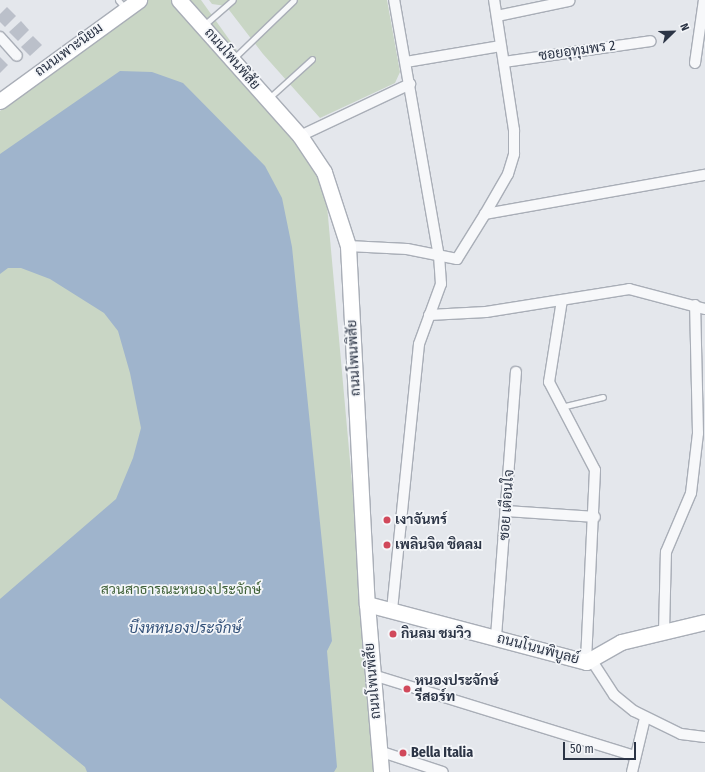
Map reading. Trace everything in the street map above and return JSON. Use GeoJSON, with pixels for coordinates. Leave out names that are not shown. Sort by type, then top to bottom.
{"type":"FeatureCollection","features":[{"type":"Feature","properties":{"kind":"street","name":"ถนนเพาะนิยม"},"geometry":{"type":"LineString","coordinates":[[0,101],[122,5],[139,0]]}},
{"type":"Feature","properties":{"kind":"street","name":"ถนนโพนพิสัย"},"geometry":{"type":"LineString","coordinates":[[179,0],[300,136],[324,172],[348,246],[367,604],[381,772]]}},
{"type":"Feature","properties":{"kind":"street"},"geometry":{"type":"LineString","coordinates":[[392,610],[419,344],[441,284],[439,257],[410,84],[394,0]]}},
{"type":"Feature","properties":{"kind":"street"},"geometry":{"type":"LineString","coordinates":[[348,246],[407,249],[439,257],[457,259],[485,214],[508,174],[514,154],[514,130],[494,0]]}},
{"type":"Feature","properties":{"kind":"street"},"geometry":{"type":"LineString","coordinates":[[704,0],[695,63],[705,59]]}},
{"type":"Feature","properties":{"kind":"street"},"geometry":{"type":"LineString","coordinates":[[496,16],[569,1]]}},
{"type":"Feature","properties":{"kind":"street"},"geometry":{"type":"LineString","coordinates":[[0,37],[17,56]]}},
{"type":"Feature","properties":{"kind":"street","name":"ซอยอุทุมพร 2"},"geometry":{"type":"LineString","coordinates":[[504,62],[651,41]]}},
{"type":"Feature","properties":{"kind":"street"},"geometry":{"type":"LineString","coordinates":[[406,62],[501,46]]}},
{"type":"Feature","properties":{"kind":"street"},"geometry":{"type":"LineString","coordinates":[[300,136],[410,84]]}},
{"type":"Feature","properties":{"kind":"street"},"geometry":{"type":"LineString","coordinates":[[485,214],[705,175]]}},
{"type":"Feature","properties":{"kind":"street"},"geometry":{"type":"LineString","coordinates":[[429,315],[486,312],[629,289],[695,305],[705,309]]}},
{"type":"Feature","properties":{"kind":"street"},"geometry":{"type":"LineString","coordinates":[[562,300],[549,382],[595,470],[595,517],[589,661],[614,695],[646,718],[681,734],[705,737]]}},
{"type":"Feature","properties":{"kind":"street"},"geometry":{"type":"LineString","coordinates":[[664,632],[666,552],[690,493],[701,433],[695,305]]}},
{"type":"Feature","properties":{"kind":"street","name":"ซอย เตือนใจ"},"geometry":{"type":"LineString","coordinates":[[496,637],[507,511],[516,372]]}},
{"type":"Feature","properties":{"kind":"street"},"geometry":{"type":"LineString","coordinates":[[507,511],[595,517]]}},
{"type":"Feature","properties":{"kind":"street","name":"ถนนโนนพิบูลย์"},"geometry":{"type":"LineString","coordinates":[[367,604],[589,661],[603,651],[621,642],[705,622]]}},
{"type":"Feature","properties":{"kind":"street"},"geometry":{"type":"LineString","coordinates":[[373,675],[635,756]]}},
{"type":"Feature","properties":{"kind":"street"},"geometry":{"type":"LineString","coordinates":[[632,772],[646,718]]}},
{"type":"Feature","properties":{"kind":"street"},"geometry":{"type":"LineString","coordinates":[[379,751],[443,772]]}},
{"type":"Feature","properties":{"kind":"lane"},"geometry":{"type":"LineString","coordinates":[[203,26],[233,0]]}},
{"type":"Feature","properties":{"kind":"lane"},"geometry":{"type":"LineString","coordinates":[[233,59],[294,0]]}},
{"type":"Feature","properties":{"kind":"lane"},"geometry":{"type":"LineString","coordinates":[[268,99],[312,59]]}},
{"type":"Feature","properties":{"kind":"lane"},"geometry":{"type":"LineString","coordinates":[[561,407],[603,397]]}},
{"type":"Feature","properties":{"kind":"green space","name":"บึงหหนองประจักษ์"},"geometry":{"type":"Polygon","coordinates":[[[134,0],[201,0],[324,172],[378,772],[0,772],[0,111],[134,0]]]}},
{"type":"Feature","properties":{"kind":"green space"},"geometry":{"type":"Polygon","coordinates":[[[209,0],[387,0],[400,72],[395,83],[320,118],[263,54],[226,6],[212,4],[209,0]]]}},
{"type":"Feature","properties":{"kind":"water","name":"บึงหหนองประจักษ์"},"geometry":{"type":"Polygon","coordinates":[[[120,71],[152,72],[183,83],[265,166],[282,198],[292,247],[332,641],[327,651],[337,767],[334,772],[87,772],[85,767],[0,698],[0,599],[116,499],[133,458],[141,428],[130,373],[118,331],[104,313],[50,279],[21,268],[8,268],[0,274],[0,154],[120,71]]]}},
{"type":"Feature","properties":{"kind":"building"},"geometry":{"type":"Polygon","coordinates":[[[7,7],[16,16],[5,27],[0,22],[0,14],[7,7]]]}},
{"type":"Feature","properties":{"kind":"building"},"geometry":{"type":"Polygon","coordinates":[[[21,21],[29,30],[18,41],[9,32],[21,21]]]}},
{"type":"Feature","properties":{"kind":"building"},"geometry":{"type":"Polygon","coordinates":[[[33,36],[42,45],[30,56],[21,47],[33,36]]]}},
{"type":"Feature","properties":{"kind":"building"},"geometry":{"type":"Polygon","coordinates":[[[0,57],[8,65],[0,73],[0,57]]]}},
{"type":"Feature","properties":{"kind":"place","name":"เงาจันทร์"},"geometry":{"type":"Point","coordinates":[387,520]}},
{"type":"Feature","properties":{"kind":"place","name":"เพลินจิต ชิดลม"},"geometry":{"type":"Point","coordinates":[387,545]}},
{"type":"Feature","properties":{"kind":"place","name":"กินลม ชมวิว"},"geometry":{"type":"Point","coordinates":[393,634]}},
{"type":"Feature","properties":{"kind":"place","name":"หนองประจักษ์ รีสอร์ท"},"geometry":{"type":"Point","coordinates":[407,689]}},
{"type":"Feature","properties":{"kind":"place","name":"Bella Italia"},"geometry":{"type":"Point","coordinates":[403,753]}},
{"type":"Feature","properties":{"kind":"park label","name":"สวนสาธารณะหนองประจักษ์"},"geometry":{"type":"Point","coordinates":[181,590]}}]}
